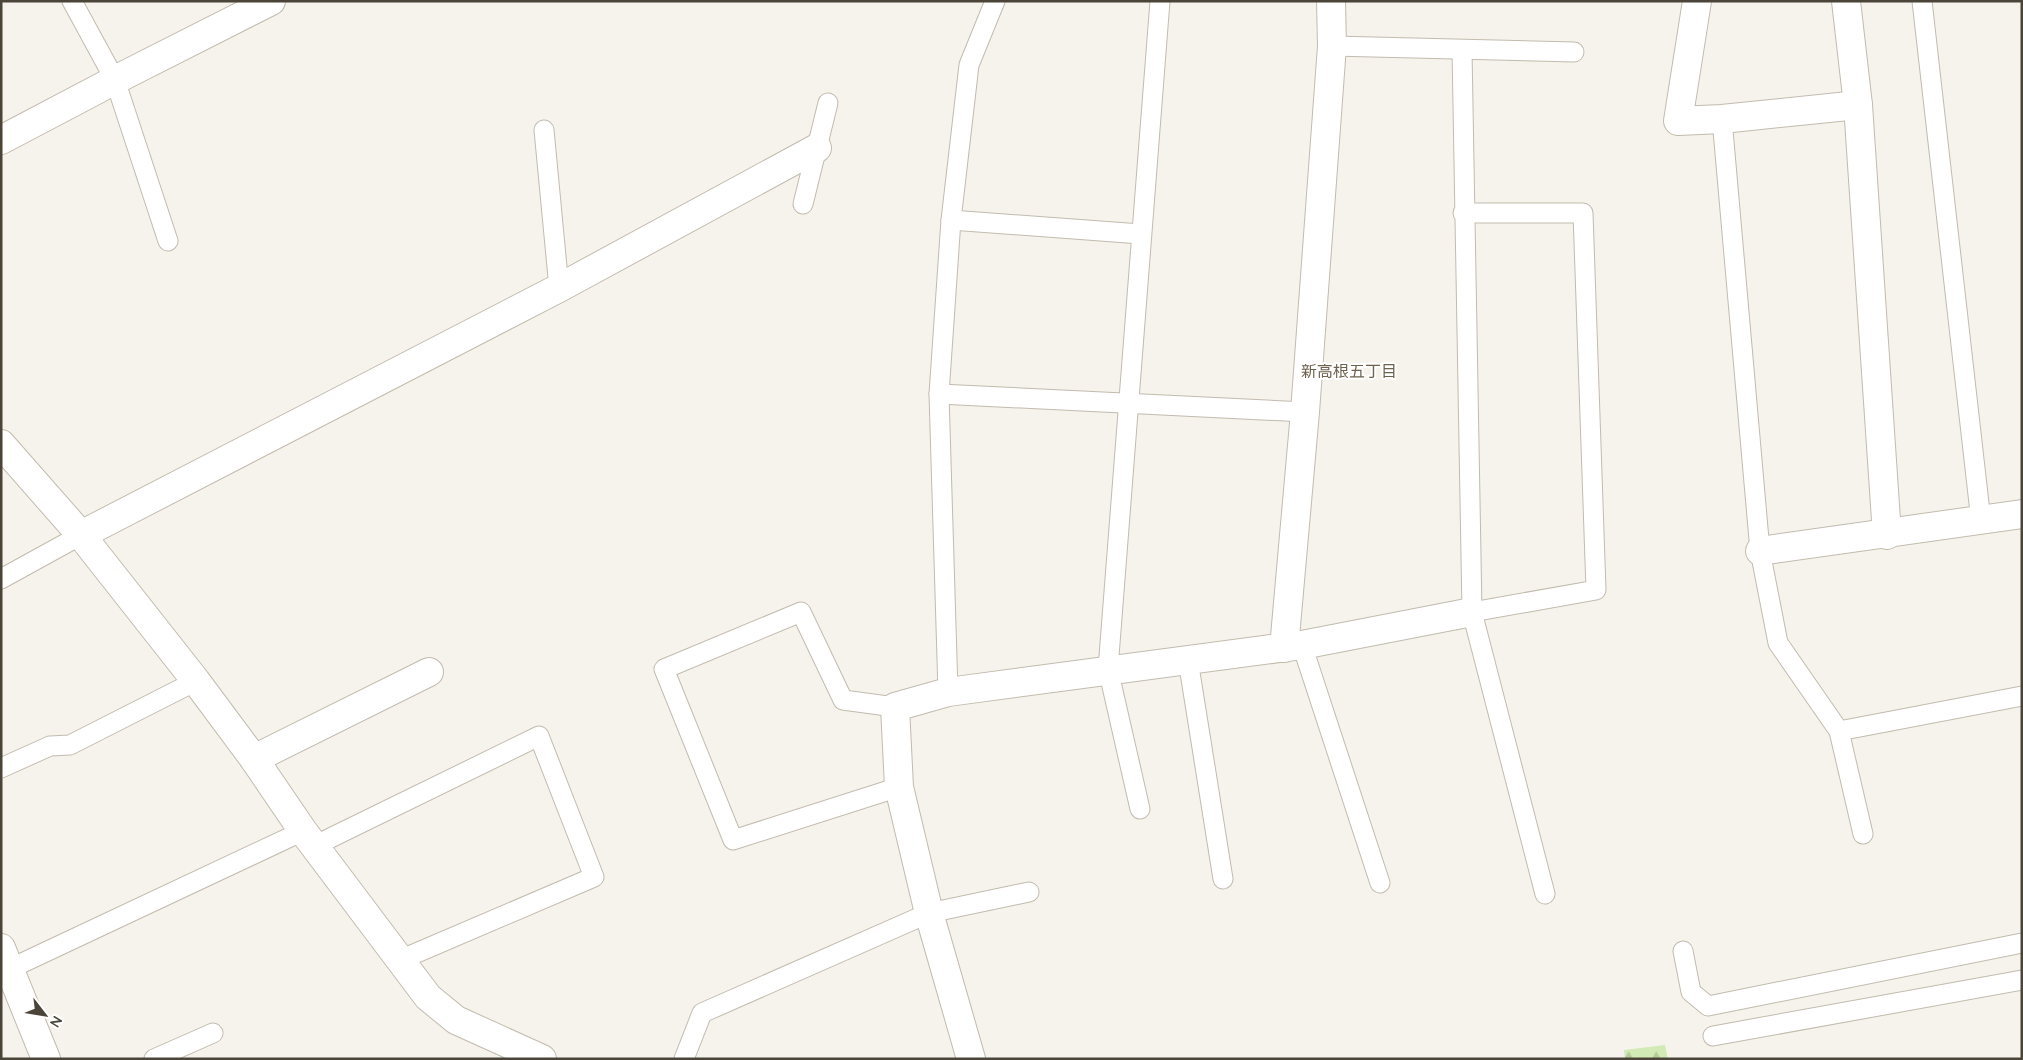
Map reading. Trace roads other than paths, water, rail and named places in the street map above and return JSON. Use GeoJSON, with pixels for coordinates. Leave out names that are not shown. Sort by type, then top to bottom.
{"type":"FeatureCollection","features":[{"type":"Feature","properties":{"kind":"street"},"geometry":{"type":"LineString","coordinates":[[1,140],[272,1]]}},
{"type":"Feature","properties":{"kind":"street"},"geometry":{"type":"LineString","coordinates":[[1293,646],[1305,412],[1332,46],[1331,1]]}},
{"type":"Feature","properties":{"kind":"street"},"geometry":{"type":"LineString","coordinates":[[1697,1],[1678,121],[1722,119],[1858,105]]}},
{"type":"Feature","properties":{"kind":"street"},"geometry":{"type":"LineString","coordinates":[[1846,1],[1858,105],[1887,535]]}},
{"type":"Feature","properties":{"kind":"street"},"geometry":{"type":"LineString","coordinates":[[81,535],[559,288],[817,148]]}},
{"type":"Feature","properties":{"kind":"street"},"geometry":{"type":"LineString","coordinates":[[1,444],[81,535],[196,681],[254,758],[309,838],[428,997],[456,1020],[533,1058]]}},
{"type":"Feature","properties":{"kind":"street"},"geometry":{"type":"LineString","coordinates":[[1760,551],[1887,535],[2022,514]]}},
{"type":"Feature","properties":{"kind":"street"},"geometry":{"type":"LineString","coordinates":[[971,1059],[929,914],[899,787],[894,707],[948,692],[1108,669],[1293,646],[1472,612]]}},
{"type":"Feature","properties":{"kind":"street"},"geometry":{"type":"LineString","coordinates":[[254,758],[429,672]]}},
{"type":"Feature","properties":{"kind":"street"},"geometry":{"type":"LineString","coordinates":[[4,963],[46,1059]]}},
{"type":"Feature","properties":{"kind":"lane"},"geometry":{"type":"LineString","coordinates":[[72,1],[116,80],[168,241]]}},
{"type":"Feature","properties":{"kind":"lane"},"geometry":{"type":"LineString","coordinates":[[948,692],[939,394],[951,220],[969,65],[995,1]]}},
{"type":"Feature","properties":{"kind":"lane"},"geometry":{"type":"LineString","coordinates":[[1140,809],[1108,669],[1160,1]]}},
{"type":"Feature","properties":{"kind":"lane"},"geometry":{"type":"LineString","coordinates":[[1922,1],[1981,521]]}},
{"type":"Feature","properties":{"kind":"lane"},"geometry":{"type":"LineString","coordinates":[[1332,46],[1574,52]]}},
{"type":"Feature","properties":{"kind":"lane"},"geometry":{"type":"LineString","coordinates":[[1462,50],[1463,213],[1472,612],[1545,894]]}},
{"type":"Feature","properties":{"kind":"lane"},"geometry":{"type":"LineString","coordinates":[[803,204],[828,103]]}},
{"type":"Feature","properties":{"kind":"lane"},"geometry":{"type":"LineString","coordinates":[[1722,119],[1760,551],[1778,643],[1839,731],[1863,834]]}},
{"type":"Feature","properties":{"kind":"lane"},"geometry":{"type":"LineString","coordinates":[[544,130],[559,288]]}},
{"type":"Feature","properties":{"kind":"lane"},"geometry":{"type":"LineString","coordinates":[[1463,213],[1583,213],[1596,590],[1472,612]]}},
{"type":"Feature","properties":{"kind":"lane"},"geometry":{"type":"LineString","coordinates":[[951,220],[1141,234]]}},
{"type":"Feature","properties":{"kind":"lane"},"geometry":{"type":"LineString","coordinates":[[939,394],[1305,412]]}},
{"type":"Feature","properties":{"kind":"lane"},"geometry":{"type":"LineString","coordinates":[[1,579],[81,535]]}},
{"type":"Feature","properties":{"kind":"lane"},"geometry":{"type":"LineString","coordinates":[[894,707],[843,700],[801,612],[664,670],[733,840],[899,787]]}},
{"type":"Feature","properties":{"kind":"lane"},"geometry":{"type":"LineString","coordinates":[[1293,646],[1380,883]]}},
{"type":"Feature","properties":{"kind":"lane"},"geometry":{"type":"LineString","coordinates":[[1188,660],[1223,879]]}},
{"type":"Feature","properties":{"kind":"lane"},"geometry":{"type":"LineString","coordinates":[[1,768],[50,746],[70,745],[196,681]]}},
{"type":"Feature","properties":{"kind":"lane"},"geometry":{"type":"LineString","coordinates":[[1839,731],[2022,696]]}},
{"type":"Feature","properties":{"kind":"lane"},"geometry":{"type":"LineString","coordinates":[[4,963],[309,838],[540,736],[594,877],[400,960]]}},
{"type":"Feature","properties":{"kind":"lane"},"geometry":{"type":"LineString","coordinates":[[684,1059],[702,1013],[929,914],[1029,892]]}},
{"type":"Feature","properties":{"kind":"lane"},"geometry":{"type":"LineString","coordinates":[[1683,951],[1691,992],[1708,1006],[2022,943]]}},
{"type":"Feature","properties":{"kind":"lane"},"geometry":{"type":"LineString","coordinates":[[1713,1036],[2022,980]]}},
{"type":"Feature","properties":{"kind":"lane"},"geometry":{"type":"LineString","coordinates":[[154,1059],[213,1033]]}},
{"type":"Feature","properties":{"kind":"district","name":"新高根五丁目"},"geometry":{"type":"Point","coordinates":[1349,371]}}]}
